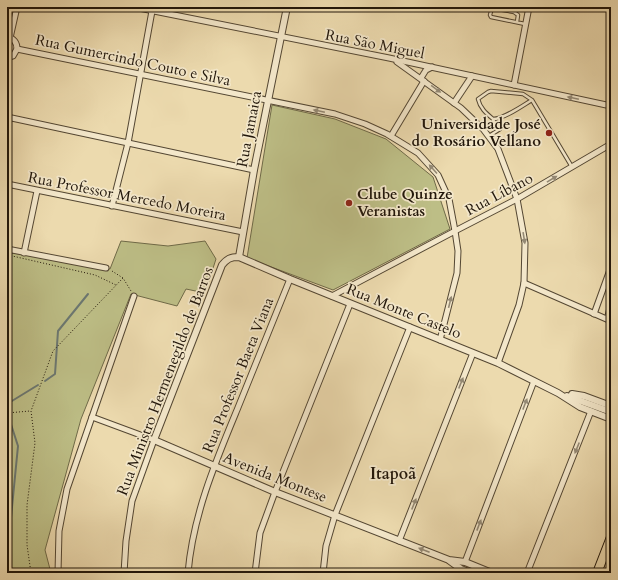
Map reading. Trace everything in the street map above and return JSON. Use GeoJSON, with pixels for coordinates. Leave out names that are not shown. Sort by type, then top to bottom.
{"type":"FeatureCollection","features":[{"type":"Feature","properties":{"kind":"highway"},"geometry":{"type":"LineString","coordinates":[[597,573],[611,537]]}},
{"type":"Feature","properties":{"kind":"street"},"geometry":{"type":"LineString","coordinates":[[7,58],[13,56],[17,49],[15,41],[9,38],[17,7]]}},
{"type":"Feature","properties":{"kind":"street","name":"Rua São Miguel"},"geometry":{"type":"LineString","coordinates":[[134,7],[432,67],[611,106]]}},
{"type":"Feature","properties":{"kind":"street","name":"Rua Jamaica"},"geometry":{"type":"LineString","coordinates":[[239,257],[254,170],[287,7]]}},
{"type":"Feature","properties":{"kind":"street"},"geometry":{"type":"LineString","coordinates":[[514,85],[528,7]]}},
{"type":"Feature","properties":{"kind":"street"},"geometry":{"type":"LineString","coordinates":[[112,206],[128,143],[152,11]]}},
{"type":"Feature","properties":{"kind":"street","name":"Rua Gumercindo Couto e Silva"},"geometry":{"type":"LineString","coordinates":[[17,49],[335,114],[365,124],[392,136],[418,153],[438,175],[449,199],[456,230],[458,251],[457,273],[440,340]]}},
{"type":"Feature","properties":{"kind":"street"},"geometry":{"type":"LineString","coordinates":[[392,59],[467,113],[488,136],[498,149],[517,200],[525,243],[524,284],[519,306],[498,363]]}},
{"type":"Feature","properties":{"kind":"street"},"geometry":{"type":"LineString","coordinates":[[392,136],[423,80],[426,70],[432,67]]}},
{"type":"Feature","properties":{"kind":"street"},"geometry":{"type":"LineString","coordinates":[[454,103],[472,76]]}},
{"type":"Feature","properties":{"kind":"street"},"geometry":{"type":"LineString","coordinates":[[7,117],[254,170]]}},
{"type":"Feature","properties":{"kind":"street","name":"Rua Líbano"},"geometry":{"type":"LineString","coordinates":[[332,296],[456,230],[517,200],[611,144]]}},
{"type":"Feature","properties":{"kind":"street","name":"Rua Professor Mercedo Moreira"},"geometry":{"type":"LineString","coordinates":[[7,184],[243,232]]}},
{"type":"Feature","properties":{"kind":"street"},"geometry":{"type":"LineString","coordinates":[[24,253],[37,191]]}},
{"type":"Feature","properties":{"kind":"street"},"geometry":{"type":"LineString","coordinates":[[7,249],[106,268]]}},
{"type":"Feature","properties":{"kind":"street","name":"Rua Ministro Hermenegildo de Barros"},"geometry":{"type":"LineString","coordinates":[[124,573],[126,541],[132,501],[154,440],[222,265],[226,260],[232,257],[239,257]]}},
{"type":"Feature","properties":{"kind":"street","name":"Rua Monte Castelo"},"geometry":{"type":"LineString","coordinates":[[239,257],[290,280],[498,363],[558,393],[580,407],[611,419]]}},
{"type":"Feature","properties":{"kind":"street"},"geometry":{"type":"LineString","coordinates":[[594,314],[611,267]]}},
{"type":"Feature","properties":{"kind":"street","name":"Rua Professor Baeta Viana"},"geometry":{"type":"LineString","coordinates":[[188,573],[190,547],[197,517],[214,467],[290,280]]}},
{"type":"Feature","properties":{"kind":"street"},"geometry":{"type":"LineString","coordinates":[[524,284],[609,320]]}},
{"type":"Feature","properties":{"kind":"street"},"geometry":{"type":"LineString","coordinates":[[58,573],[59,531],[67,489],[134,296]]}},
{"type":"Feature","properties":{"kind":"street"},"geometry":{"type":"LineString","coordinates":[[255,573],[260,533],[350,304]]}},
{"type":"Feature","properties":{"kind":"street"},"geometry":{"type":"LineString","coordinates":[[322,573],[326,546],[335,515],[410,327]]}},
{"type":"Feature","properties":{"kind":"street"},"geometry":{"type":"LineString","coordinates":[[399,540],[473,353]]}},
{"type":"Feature","properties":{"kind":"street"},"geometry":{"type":"LineString","coordinates":[[465,562],[534,381]]}},
{"type":"Feature","properties":{"kind":"street"},"geometry":{"type":"LineString","coordinates":[[558,393],[611,412]]}},
{"type":"Feature","properties":{"kind":"street","name":"Rua Monte Castelo"},"geometry":{"type":"LineString","coordinates":[[558,393],[584,396],[611,406]]}},
{"type":"Feature","properties":{"kind":"street"},"geometry":{"type":"LineString","coordinates":[[527,573],[591,411]]}},
{"type":"Feature","properties":{"kind":"street","name":"Avenida Montese"},"geometry":{"type":"LineString","coordinates":[[92,417],[154,440],[275,492],[449,560],[465,562],[492,573]]}},
{"type":"Feature","properties":{"kind":"street","name":"Avenida Montese"},"geometry":{"type":"LineString","coordinates":[[449,560],[460,571],[471,573]]}},
{"type":"Feature","properties":{"kind":"lane"},"geometry":{"type":"LineString","coordinates":[[517,22],[518,14],[492,8],[490,15],[491,17],[525,24]]}},
{"type":"Feature","properties":{"kind":"lane"},"geometry":{"type":"LineString","coordinates":[[488,136],[500,129],[493,119],[486,114],[478,99],[488,92],[503,91],[523,94],[532,100],[572,167]]}},
{"type":"Feature","properties":{"kind":"lane"},"geometry":{"type":"LineString","coordinates":[[493,119],[497,119],[532,100]]}},
{"type":"Feature","properties":{"kind":"lane"},"geometry":{"type":"LineString","coordinates":[[609,320],[609,306],[611,298]]}},
{"type":"Feature","properties":{"kind":"path"},"geometry":{"type":"LineString","coordinates":[[7,255],[95,275],[116,286]]}},
{"type":"Feature","properties":{"kind":"path"},"geometry":{"type":"LineString","coordinates":[[106,268],[123,278],[134,296]]}},
{"type":"Feature","properties":{"kind":"path"},"geometry":{"type":"LineString","coordinates":[[31,573],[27,545],[27,505],[35,444],[31,411],[53,351],[123,278]]}},
{"type":"Feature","properties":{"kind":"path"},"geometry":{"type":"LineString","coordinates":[[7,413],[31,411]]}},
{"type":"Feature","properties":{"kind":"green space","name":"Clube Quinze Veranistas"},"geometry":{"type":"Polygon","coordinates":[[[272,105],[335,119],[386,139],[433,177],[450,229],[333,290],[247,258],[272,105]]]}},
{"type":"Feature","properties":{"kind":"green space"},"geometry":{"type":"Polygon","coordinates":[[[121,241],[168,246],[205,241],[216,259],[205,293],[186,289],[177,306],[131,294],[81,419],[45,550],[51,573],[7,573],[7,252],[110,269],[121,241]]]}},
{"type":"Feature","properties":{"kind":"waterway"},"geometry":{"type":"LineString","coordinates":[[45,381],[55,374],[58,331],[88,294]]}},
{"type":"Feature","properties":{"kind":"waterway"},"geometry":{"type":"LineString","coordinates":[[7,404],[38,385]]}},
{"type":"Feature","properties":{"kind":"waterway"},"geometry":{"type":"LineString","coordinates":[[7,412],[18,446],[7,558]]}},
{"type":"Feature","properties":{"kind":"waterway"},"geometry":{"type":"LineString","coordinates":[[7,566],[8,573]]}},
{"type":"Feature","properties":{"kind":"place","name":"Universidade José do Rosário Vellano"},"geometry":{"type":"Point","coordinates":[549,133]}},
{"type":"Feature","properties":{"kind":"place","name":"Clube Quinze Veranistas"},"geometry":{"type":"Point","coordinates":[349,203]}},
{"type":"Feature","properties":{"kind":"district","name":"Itapoã"},"geometry":{"type":"Point","coordinates":[393,473]}}]}
